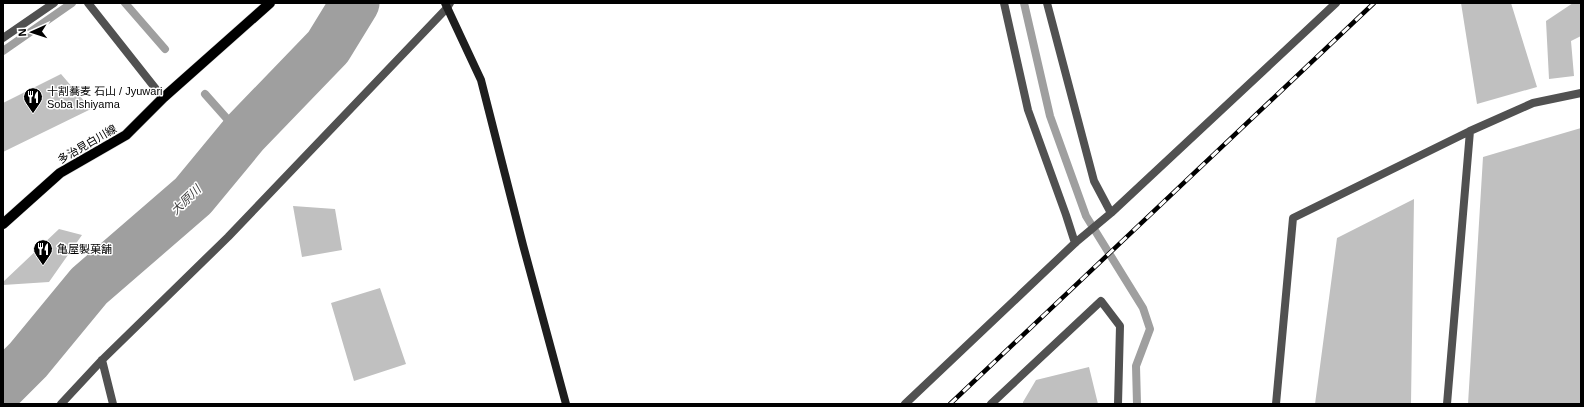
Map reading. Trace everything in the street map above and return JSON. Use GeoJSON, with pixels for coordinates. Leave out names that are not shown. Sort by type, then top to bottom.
{"type":"FeatureCollection","features":[{"type":"Feature","properties":{"kind":"main road","name":"多治見白川線"},"geometry":{"type":"LineString","coordinates":[[3,224],[60,173],[126,136],[163,98],[270,3]]}},
{"type":"Feature","properties":{"kind":"street"},"geometry":{"type":"LineString","coordinates":[[3,38],[54,3]]}},
{"type":"Feature","properties":{"kind":"street"},"geometry":{"type":"LineString","coordinates":[[88,3],[163,98]]}},
{"type":"Feature","properties":{"kind":"street"},"geometry":{"type":"LineString","coordinates":[[1004,3],[1028,110],[1066,215],[1074,243]]}},
{"type":"Feature","properties":{"kind":"street"},"geometry":{"type":"LineString","coordinates":[[1047,3],[1094,181],[1112,213]]}},
{"type":"Feature","properties":{"kind":"street"},"geometry":{"type":"LineString","coordinates":[[905,404],[1074,243],[1112,213],[1336,3]]}},
{"type":"Feature","properties":{"kind":"street"},"geometry":{"type":"LineString","coordinates":[[60,404],[102,360],[228,238],[447,5],[481,80],[523,245],[566,404]]}},
{"type":"Feature","properties":{"kind":"street"},"geometry":{"type":"LineString","coordinates":[[1276,404],[1293,218],[1533,103],[1581,92]]}},
{"type":"Feature","properties":{"kind":"street"},"geometry":{"type":"LineString","coordinates":[[1447,404],[1470,132]]}},
{"type":"Feature","properties":{"kind":"street"},"geometry":{"type":"LineString","coordinates":[[992,404],[1100,301],[1120,326],[1118,404]]}},
{"type":"Feature","properties":{"kind":"street"},"geometry":{"type":"LineString","coordinates":[[102,360],[113,404]]}},
{"type":"Feature","properties":{"kind":"building"},"geometry":{"type":"Polygon","coordinates":[[[1461,3],[1511,3],[1537,87],[1477,104],[1461,3]]]}},
{"type":"Feature","properties":{"kind":"building"},"geometry":{"type":"Polygon","coordinates":[[[1573,3],[1581,3],[1581,36],[1571,41],[1574,76],[1549,79],[1546,21],[1573,3]]]}},
{"type":"Feature","properties":{"kind":"building"},"geometry":{"type":"Polygon","coordinates":[[[61,74],[91,109],[3,152],[3,103],[61,74]]]}},
{"type":"Feature","properties":{"kind":"building"},"geometry":{"type":"Polygon","coordinates":[[[1581,128],[1581,404],[1468,404],[1483,157],[1581,128]]]}},
{"type":"Feature","properties":{"kind":"building"},"geometry":{"type":"Polygon","coordinates":[[[1414,199],[1411,404],[1315,404],[1337,238],[1414,199]]]}},
{"type":"Feature","properties":{"kind":"building"},"geometry":{"type":"Polygon","coordinates":[[[293,206],[335,209],[342,250],[302,257],[293,206]]]}},
{"type":"Feature","properties":{"kind":"building"},"geometry":{"type":"Polygon","coordinates":[[[59,229],[82,235],[49,282],[3,285],[3,282],[59,229]]]}},
{"type":"Feature","properties":{"kind":"building"},"geometry":{"type":"Polygon","coordinates":[[[380,288],[406,364],[354,381],[331,303],[380,288]]]}},
{"type":"Feature","properties":{"kind":"building"},"geometry":{"type":"Polygon","coordinates":[[[1089,367],[1098,404],[1023,404],[1036,380],[1089,367]]]}},
{"type":"Feature","properties":{"kind":"waterway"},"geometry":{"type":"LineString","coordinates":[[3,51],[72,3]]}},
{"type":"Feature","properties":{"kind":"waterway"},"geometry":{"type":"LineString","coordinates":[[125,3],[165,49]]}},
{"type":"Feature","properties":{"kind":"waterway","name":"大原川"},"geometry":{"type":"LineString","coordinates":[[3,385],[28,360],[89,286],[193,196],[245,133],[328,47],[355,3]]}},
{"type":"Feature","properties":{"kind":"waterway"},"geometry":{"type":"LineString","coordinates":[[1024,3],[1050,116],[1086,216],[1143,308],[1150,329],[1136,366],[1137,404]]}},
{"type":"Feature","properties":{"kind":"waterway"},"geometry":{"type":"LineString","coordinates":[[205,94],[229,121],[245,133]]}},
{"type":"Feature","properties":{"kind":"railway"},"geometry":{"type":"LineString","coordinates":[[950,404],[1374,3]]}},
{"type":"Feature","properties":{"kind":"place","name":"十割蕎麦 石山 / Jyuwari Soba Ishiyama"},"geometry":{"type":"Point","coordinates":[33,114]}},
{"type":"Feature","properties":{"kind":"place","name":"亀屋製菓舗"},"geometry":{"type":"Point","coordinates":[43,266]}}]}
